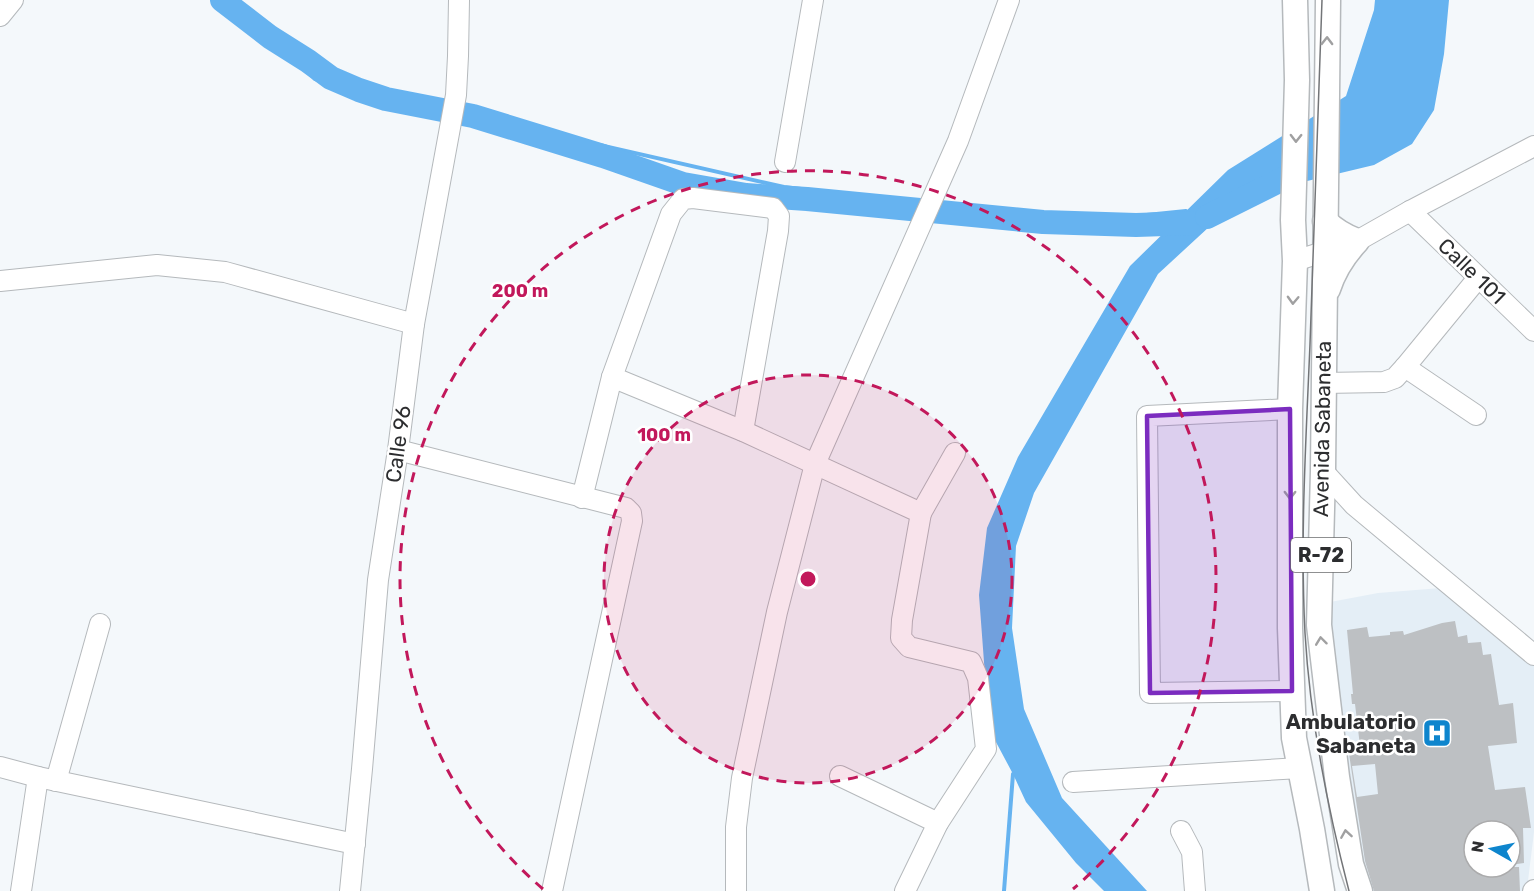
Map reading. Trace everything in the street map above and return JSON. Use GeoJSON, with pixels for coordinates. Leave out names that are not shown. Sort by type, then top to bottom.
{"type":"FeatureCollection","features":[{"type":"Feature","properties":{"kind":"main road","name":"Avenida Sabaneta"},"geometry":{"type":"LineString","coordinates":[[1295,0],[1297,80],[1290,409],[1290,628],[1294,738],[1322,891]]}},
{"type":"Feature","properties":{"kind":"main road","name":"Avenida Sabaneta"},"geometry":{"type":"LineString","coordinates":[[1328,0],[1319,625],[1337,777],[1351,864],[1360,891]]}},
{"type":"Feature","properties":{"kind":"main road"},"geometry":{"type":"LineString","coordinates":[[1323,303],[1333,274],[1344,255],[1357,242],[1332,228],[1325,219]]}},
{"type":"Feature","properties":{"kind":"street"},"geometry":{"type":"LineString","coordinates":[[0,16],[13,0]]}},
{"type":"Feature","properties":{"kind":"street","name":"Calle 96"},"geometry":{"type":"LineString","coordinates":[[350,891],[378,580],[414,324],[456,95],[459,0]]}},
{"type":"Feature","properties":{"kind":"street"},"geometry":{"type":"LineString","coordinates":[[785,162],[813,0]]}},
{"type":"Feature","properties":{"kind":"street"},"geometry":{"type":"LineString","coordinates":[[736,891],[736,827],[742,778],[777,612],[815,464],[958,141],[1009,0]]}},
{"type":"Feature","properties":{"kind":"street"},"geometry":{"type":"LineString","coordinates":[[1294,261],[1357,242],[1410,211],[1534,146]]}},
{"type":"Feature","properties":{"kind":"street"},"geometry":{"type":"LineString","coordinates":[[582,498],[612,377],[671,214],[683,199],[693,198],[773,208],[779,216],[743,431]]}},
{"type":"Feature","properties":{"kind":"street","name":"Calle 101"},"geometry":{"type":"LineString","coordinates":[[1410,211],[1534,332]]}},
{"type":"Feature","properties":{"kind":"street"},"geometry":{"type":"LineString","coordinates":[[0,281],[157,265],[225,272],[414,324]]}},
{"type":"Feature","properties":{"kind":"street"},"geometry":{"type":"LineString","coordinates":[[1323,382],[1384,382],[1395,378],[1478,278]]}},
{"type":"Feature","properties":{"kind":"street"},"geometry":{"type":"LineString","coordinates":[[1405,366],[1476,415]]}},
{"type":"Feature","properties":{"kind":"street"},"geometry":{"type":"LineString","coordinates":[[612,377],[743,431],[921,513]]}},
{"type":"Feature","properties":{"kind":"street"},"geometry":{"type":"LineString","coordinates":[[1290,409],[1147,416],[1150,693],[1292,691]]}},
{"type":"Feature","properties":{"kind":"street"},"geometry":{"type":"LineString","coordinates":[[398,450],[626,508],[631,513],[632,521],[552,891]]}},
{"type":"Feature","properties":{"kind":"street"},"geometry":{"type":"LineString","coordinates":[[905,891],[938,823],[986,749],[978,678],[971,662],[909,647],[901,638],[902,620],[921,513],[955,453]]}},
{"type":"Feature","properties":{"kind":"street"},"geometry":{"type":"LineString","coordinates":[[1323,471],[1354,505],[1534,655]]}},
{"type":"Feature","properties":{"kind":"street"},"geometry":{"type":"LineString","coordinates":[[1322,517],[1334,510],[1354,505]]}},
{"type":"Feature","properties":{"kind":"street"},"geometry":{"type":"LineString","coordinates":[[21,891],[47,779],[100,624]]}},
{"type":"Feature","properties":{"kind":"street"},"geometry":{"type":"LineString","coordinates":[[0,767],[355,844]]}},
{"type":"Feature","properties":{"kind":"street"},"geometry":{"type":"LineString","coordinates":[[1073,782],[1300,768]]}},
{"type":"Feature","properties":{"kind":"street"},"geometry":{"type":"LineString","coordinates":[[840,776],[938,823]]}},
{"type":"Feature","properties":{"kind":"street"},"geometry":{"type":"LineString","coordinates":[[1181,831],[1192,852],[1195,891]]}},
{"type":"Feature","properties":{"kind":"highlighted area"},"geometry":{"type":"Polygon","coordinates":[[[1290,409],[1292,691],[1150,693],[1147,416],[1290,409]]]}},
{"type":"Feature","properties":{"kind":"shaded area","name":"Ambulatorio Sabaneta"},"geometry":{"type":"Polygon","coordinates":[[[1441,588],[1534,664],[1534,832],[1525,891],[1369,891],[1359,862],[1325,603],[1378,593],[1441,588]]]}},
{"type":"Feature","properties":{"kind":"water"},"geometry":{"type":"Polygon","coordinates":[[[1375,0],[1449,0],[1444,54],[1434,110],[1412,144],[1374,165],[1278,188],[1248,191],[1158,274],[1034,493],[1016,546],[1012,628],[1024,709],[1062,798],[1147,891],[1104,891],[1076,863],[1026,802],[989,729],[979,595],[987,528],[1018,457],[1130,266],[1228,170],[1346,96],[1374,10],[1375,0]]]}},
{"type":"Feature","properties":{"kind":"building","name":"Ambulatorio Sabaneta"},"geometry":{"type":"Polygon","coordinates":[[[1455,621],[1458,637],[1467,635],[1468,643],[1481,642],[1483,655],[1491,654],[1499,705],[1513,703],[1517,743],[1488,746],[1495,790],[1525,787],[1531,828],[1523,828],[1524,863],[1522,863],[1522,819],[1462,819],[1462,879],[1520,879],[1520,891],[1374,891],[1365,861],[1348,747],[1360,746],[1355,704],[1352,704],[1347,630],[1367,627],[1369,637],[1403,631],[1404,635],[1455,621]],[[1375,764],[1352,766],[1357,797],[1378,794],[1375,764]]]}},
{"type":"Feature","properties":{"kind":"waterway"},"geometry":{"type":"LineString","coordinates":[[222,0],[270,37],[331,78],[359,90],[386,99],[473,116],[603,156],[683,184],[746,195],[1043,222],[1136,225],[1195,223]]}},
{"type":"Feature","properties":{"kind":"waterway"},"geometry":{"type":"LineString","coordinates":[[238,0],[315,79],[447,110]]}},
{"type":"Feature","properties":{"kind":"waterway"},"geometry":{"type":"LineString","coordinates":[[460,113],[784,187],[923,203]]}},
{"type":"Feature","properties":{"kind":"waterway"},"geometry":{"type":"LineString","coordinates":[[1207,217],[1291,175]]}},
{"type":"Feature","properties":{"kind":"waterway"},"geometry":{"type":"LineString","coordinates":[[936,205],[1107,219],[1186,211]]}},
{"type":"Feature","properties":{"kind":"waterway"},"geometry":{"type":"LineString","coordinates":[[1004,891],[1013,774]]}},
{"type":"Feature","properties":{"kind":"tram line"},"geometry":{"type":"LineString","coordinates":[[1322,0],[1304,488],[1305,633],[1315,730],[1349,891]]}},
{"type":"Feature","properties":{"kind":"place","name":"Ambulatorio Sabaneta"},"geometry":{"type":"Point","coordinates":[1437,733]}}]}
